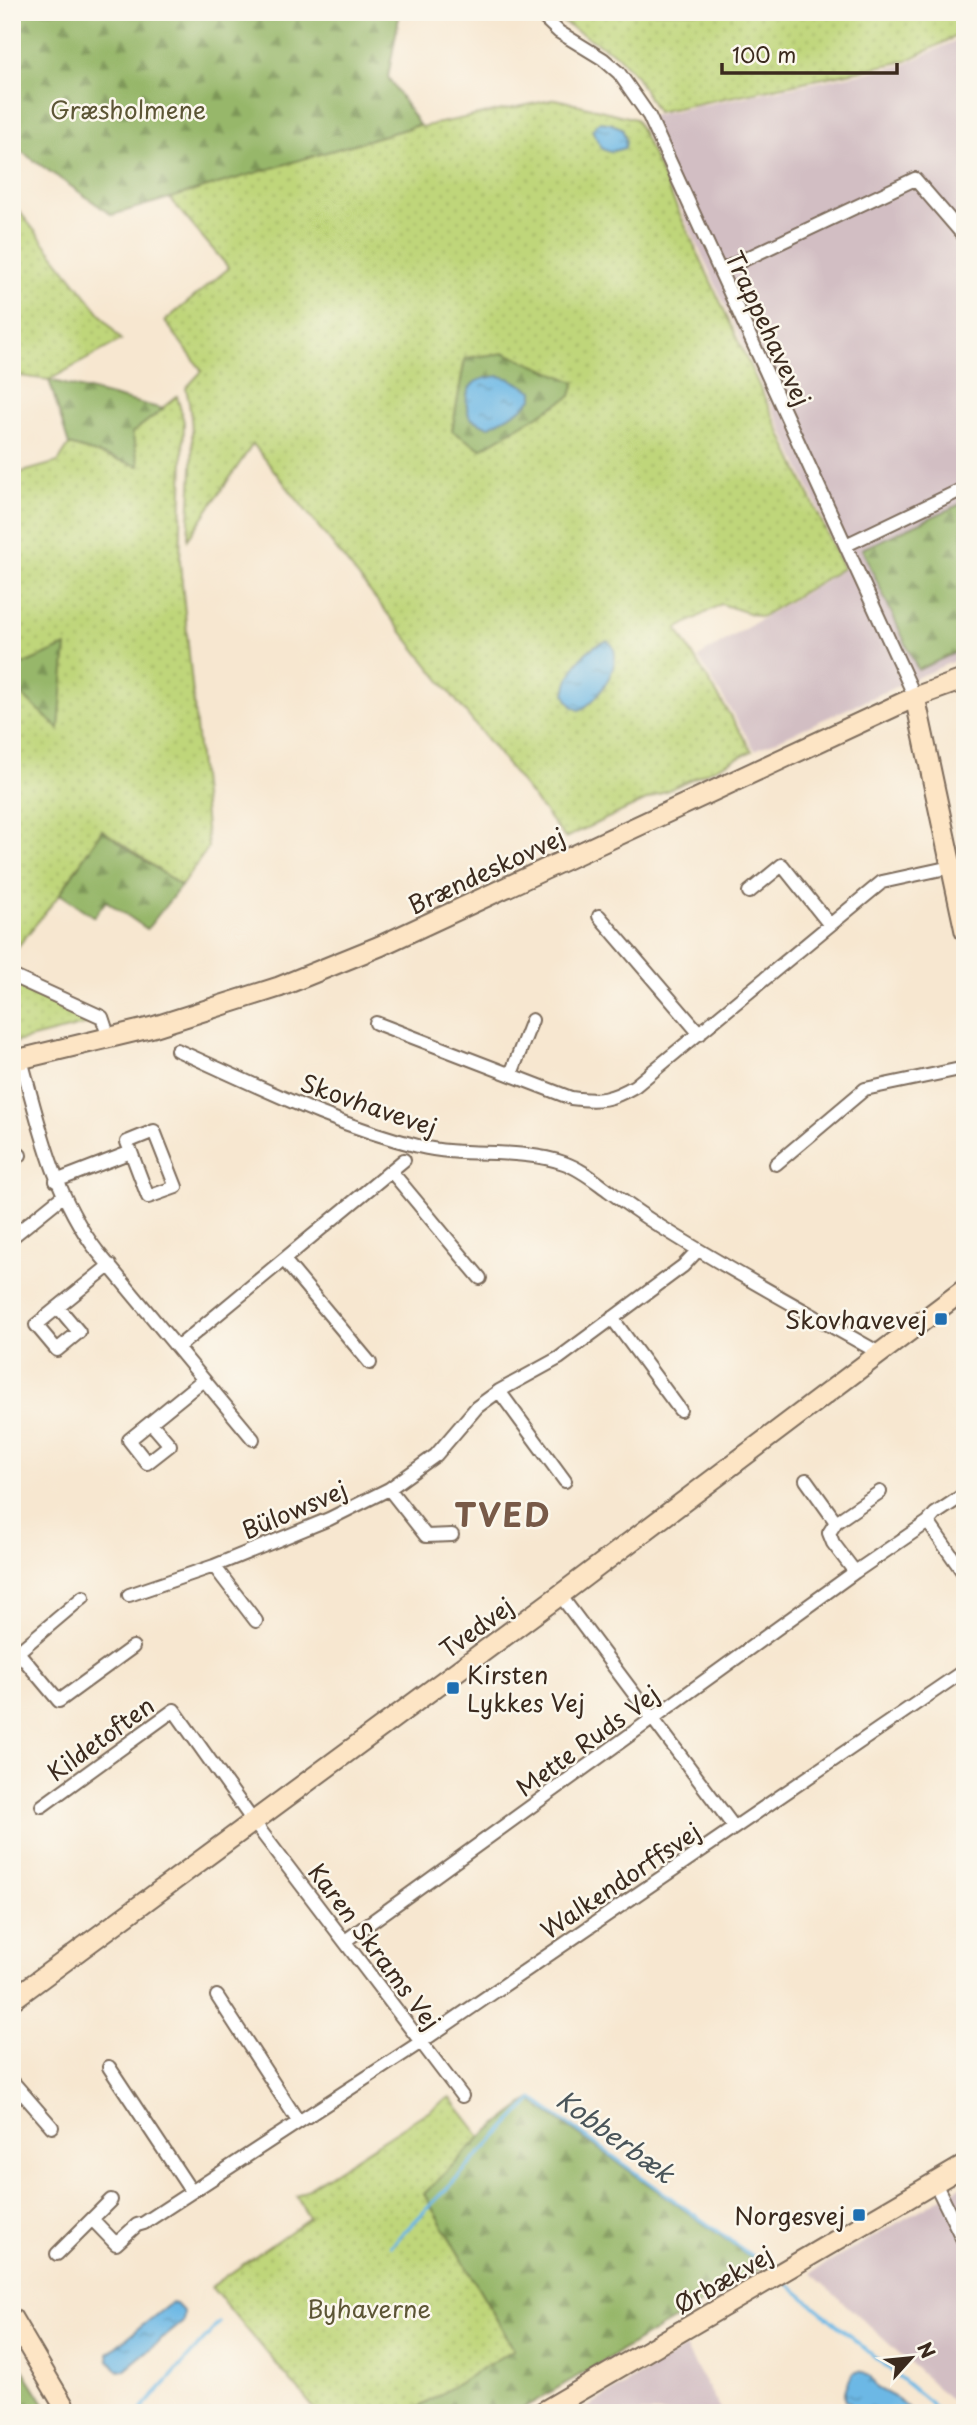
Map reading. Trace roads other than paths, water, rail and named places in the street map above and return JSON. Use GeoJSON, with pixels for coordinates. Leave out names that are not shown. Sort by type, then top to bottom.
{"type":"FeatureCollection","features":[{"type":"Feature","properties":{"kind":"street","name":"Trappehavevej"},"geometry":{"type":"LineString","coordinates":[[538,12],[559,32],[619,72],[649,116],[915,697]]}},
{"type":"Feature","properties":{"kind":"street"},"geometry":{"type":"LineString","coordinates":[[720,271],[915,179],[965,237]]}},
{"type":"Feature","properties":{"kind":"street"},"geometry":{"type":"LineString","coordinates":[[846,545],[965,488]]}},
{"type":"Feature","properties":{"kind":"street","name":"Brændeskovvej"},"geometry":{"type":"LineString","coordinates":[[17,1060],[110,1038],[279,987],[380,946],[915,697],[965,679]]}},
{"type":"Feature","properties":{"kind":"street"},"geometry":{"type":"LineString","coordinates":[[915,697],[965,931]]}},
{"type":"Feature","properties":{"kind":"street"},"geometry":{"type":"LineString","coordinates":[[749,892],[782,865],[830,925]]}},
{"type":"Feature","properties":{"kind":"street"},"geometry":{"type":"LineString","coordinates":[[376,1023],[571,1098],[605,1100],[635,1086],[882,882],[951,867]]}},
{"type":"Feature","properties":{"kind":"street"},"geometry":{"type":"LineString","coordinates":[[599,916],[700,1034]]}},
{"type":"Feature","properties":{"kind":"street"},"geometry":{"type":"LineString","coordinates":[[12,976],[102,1017],[110,1038]]}},
{"type":"Feature","properties":{"kind":"street"},"geometry":{"type":"LineString","coordinates":[[511,1074],[532,1020]]}},
{"type":"Feature","properties":{"kind":"street","name":"Skovhavevej"},"geometry":{"type":"LineString","coordinates":[[177,1050],[323,1114],[397,1140],[431,1149],[533,1156],[565,1164],[582,1172],[698,1250],[881,1354]]}},
{"type":"Feature","properties":{"kind":"street"},"geometry":{"type":"LineString","coordinates":[[17,1060],[56,1181],[89,1239],[253,1439]]}},
{"type":"Feature","properties":{"kind":"street"},"geometry":{"type":"LineString","coordinates":[[776,1164],[865,1090],[965,1068]]}},
{"type":"Feature","properties":{"kind":"street"},"geometry":{"type":"LineString","coordinates":[[155,1132],[176,1187],[148,1197],[131,1152],[127,1142],[155,1132]]}},
{"type":"Feature","properties":{"kind":"street"},"geometry":{"type":"LineString","coordinates":[[56,1181],[131,1152]]}},
{"type":"Feature","properties":{"kind":"street"},"geometry":{"type":"LineString","coordinates":[[178,1347],[404,1160]]}},
{"type":"Feature","properties":{"kind":"street"},"geometry":{"type":"LineString","coordinates":[[391,1171],[480,1278]]}},
{"type":"Feature","properties":{"kind":"street"},"geometry":{"type":"LineString","coordinates":[[12,1237],[64,1195]]}},
{"type":"Feature","properties":{"kind":"street","name":"Bülowsvej"},"geometry":{"type":"LineString","coordinates":[[130,1595],[214,1566],[329,1519],[389,1489],[436,1455],[477,1407],[499,1391],[559,1358],[683,1266],[698,1250]]}},
{"type":"Feature","properties":{"kind":"street"},"geometry":{"type":"LineString","coordinates":[[284,1260],[370,1363]]}},
{"type":"Feature","properties":{"kind":"street"},"geometry":{"type":"LineString","coordinates":[[58,1307],[110,1265]]}},
{"type":"Feature","properties":{"kind":"street","name":"Tvedvej"},"geometry":{"type":"LineString","coordinates":[[12,2000],[560,1595],[965,1289]]}},
{"type":"Feature","properties":{"kind":"street"},"geometry":{"type":"LineString","coordinates":[[612,1318],[680,1410]]}},
{"type":"Feature","properties":{"kind":"street"},"geometry":{"type":"LineString","coordinates":[[151,1423],[203,1380]]}},
{"type":"Feature","properties":{"kind":"street"},"geometry":{"type":"LineString","coordinates":[[499,1391],[565,1481]]}},
{"type":"Feature","properties":{"kind":"street"},"geometry":{"type":"LineString","coordinates":[[806,1480],[836,1522]]}},
{"type":"Feature","properties":{"kind":"street"},"geometry":{"type":"LineString","coordinates":[[389,1489],[426,1536],[452,1535]]}},
{"type":"Feature","properties":{"kind":"street"},"geometry":{"type":"LineString","coordinates":[[855,1572],[833,1543],[829,1533],[836,1522],[880,1492]]}},
{"type":"Feature","properties":{"kind":"street","name":"Mette Ruds Vej"},"geometry":{"type":"LineString","coordinates":[[345,1941],[965,1494]]}},
{"type":"Feature","properties":{"kind":"street"},"geometry":{"type":"LineString","coordinates":[[928,1522],[965,1575]]}},
{"type":"Feature","properties":{"kind":"street"},"geometry":{"type":"LineString","coordinates":[[214,1566],[256,1621]]}},
{"type":"Feature","properties":{"kind":"street"},"geometry":{"type":"LineString","coordinates":[[560,1595],[734,1827]]}},
{"type":"Feature","properties":{"kind":"street"},"geometry":{"type":"LineString","coordinates":[[83,1597],[15,1649],[59,1701],[133,1647]]}},
{"type":"Feature","properties":{"kind":"street","name":"Walkendorffsvej"},"geometry":{"type":"LineString","coordinates":[[92,2219],[116,2244],[137,2225],[144,2223],[421,2042],[965,1670]]}},
{"type":"Feature","properties":{"kind":"street","name":"Kildetoften"},"geometry":{"type":"LineString","coordinates":[[42,1806],[174,1710],[253,1821]]}},
{"type":"Feature","properties":{"kind":"street","name":"Karen Skrams Vej"},"geometry":{"type":"LineString","coordinates":[[253,1821],[462,2096]]}},
{"type":"Feature","properties":{"kind":"street"},"geometry":{"type":"LineString","coordinates":[[217,1996],[298,2121]]}},
{"type":"Feature","properties":{"kind":"street"},"geometry":{"type":"LineString","coordinates":[[109,2067],[191,2191]]}},
{"type":"Feature","properties":{"kind":"street"},"geometry":{"type":"LineString","coordinates":[[12,2081],[52,2127]]}},
{"type":"Feature","properties":{"kind":"street","name":"Ørbækvej"},"geometry":{"type":"LineString","coordinates":[[541,2413],[965,2165]]}},
{"type":"Feature","properties":{"kind":"street"},"geometry":{"type":"LineString","coordinates":[[935,2183],[965,2244]]}},
{"type":"Feature","properties":{"kind":"street"},"geometry":{"type":"LineString","coordinates":[[57,2254],[111,2200]]}},
{"type":"Feature","properties":{"kind":"street"},"geometry":{"type":"LineString","coordinates":[[12,2318],[68,2413]]}},
{"type":"Feature","properties":{"kind":"water"},"geometry":{"type":"Polygon","coordinates":[[[599,122],[622,128],[625,148],[610,152],[602,149],[592,130],[599,122]]]}},
{"type":"Feature","properties":{"kind":"water"},"geometry":{"type":"Polygon","coordinates":[[[499,376],[533,391],[533,398],[520,410],[488,427],[470,418],[467,409],[468,393],[477,381],[499,376]]]}},
{"type":"Feature","properties":{"kind":"water"},"geometry":{"type":"Polygon","coordinates":[[[608,641],[614,648],[615,657],[608,678],[587,706],[576,709],[565,694],[570,677],[585,654],[608,641]]]}},
{"type":"Feature","properties":{"kind":"water"},"geometry":{"type":"Polygon","coordinates":[[[171,2303],[184,2312],[183,2322],[124,2370],[118,2371],[109,2360],[108,2353],[171,2303]]]}},
{"type":"Feature","properties":{"kind":"water"},"geometry":{"type":"Polygon","coordinates":[[[860,2371],[870,2377],[877,2388],[898,2399],[913,2413],[863,2413],[846,2401],[848,2383],[853,2373],[860,2371]]]}},
{"type":"Feature","properties":{"kind":"waterway","name":"Kobberbæk"},"geometry":{"type":"LineString","coordinates":[[391,2246],[533,2099],[771,2270]]}},
{"type":"Feature","properties":{"kind":"waterway","name":"Kobberbæk"},"geometry":{"type":"LineString","coordinates":[[783,2280],[942,2413]]}},
{"type":"Feature","properties":{"kind":"waterway","name":"Kobberbæk"},"geometry":{"type":"LineString","coordinates":[[139,2413],[219,2323]]}},
{"type":"Feature","properties":{"kind":"place","name":"Skovhavevej"},"geometry":{"type":"Point","coordinates":[941,1319]}},
{"type":"Feature","properties":{"kind":"place","name":"Kirsten Lykkes Vej"},"geometry":{"type":"Point","coordinates":[453,1688]}},
{"type":"Feature","properties":{"kind":"place","name":"Norgesvej"},"geometry":{"type":"Point","coordinates":[859,2215]}},
{"type":"Feature","properties":{"kind":"district","name":"TVED"},"geometry":{"type":"Point","coordinates":[503,1514]}},
{"type":"Feature","properties":{"kind":"park label","name":"Græsholmene"},"geometry":{"type":"Point","coordinates":[128,109]}},
{"type":"Feature","properties":{"kind":"park label","name":"Byhaverne"},"geometry":{"type":"Point","coordinates":[369,2308]}}]}
